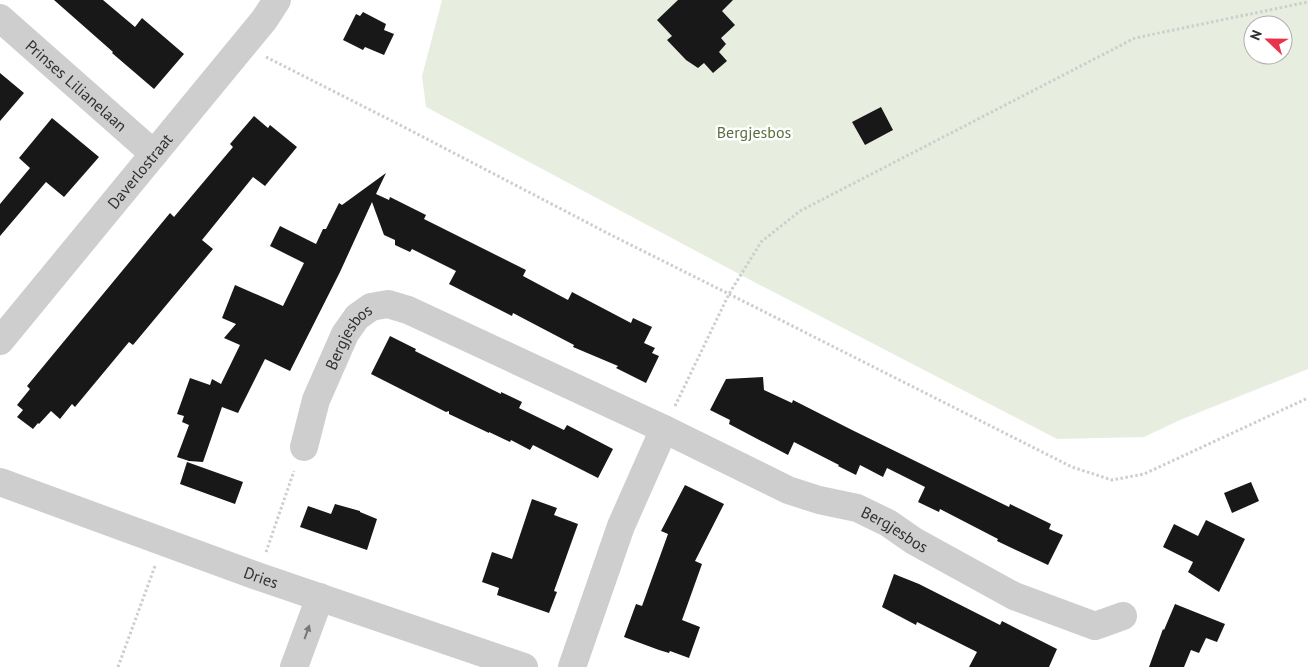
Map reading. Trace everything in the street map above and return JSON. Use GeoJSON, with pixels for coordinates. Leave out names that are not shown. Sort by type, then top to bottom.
{"type":"FeatureCollection","features":[{"type":"Feature","properties":{"kind":"street","name":"Daverlostraat"},"geometry":{"type":"LineString","coordinates":[[0,341],[264,20],[277,0]]}},
{"type":"Feature","properties":{"kind":"street","name":"Prinses Lilianelaan"},"geometry":{"type":"LineString","coordinates":[[0,18],[154,154]]}},
{"type":"Feature","properties":{"kind":"street","name":"Bergjesbos"},"geometry":{"type":"LineString","coordinates":[[304,447],[316,400],[345,334],[357,317],[371,307],[388,304],[417,314],[664,429],[788,490],[820,500],[857,508],[888,523],[914,541],[1014,596],[1095,626],[1123,616]]}},
{"type":"Feature","properties":{"kind":"street"},"geometry":{"type":"LineString","coordinates":[[572,667],[621,526],[664,429]]}},
{"type":"Feature","properties":{"kind":"street","name":"Dries"},"geometry":{"type":"LineString","coordinates":[[0,482],[257,576],[524,667]]}},
{"type":"Feature","properties":{"kind":"street"},"geometry":{"type":"LineString","coordinates":[[294,667],[320,597]]}},
{"type":"Feature","properties":{"kind":"path"},"geometry":{"type":"LineString","coordinates":[[664,429],[729,294],[761,242],[800,211],[1135,38],[1308,2]]}},
{"type":"Feature","properties":{"kind":"path"},"geometry":{"type":"LineString","coordinates":[[242,46],[274,60],[613,236],[1072,467],[1112,480],[1144,474],[1308,398]]}},
{"type":"Feature","properties":{"kind":"path"},"geometry":{"type":"LineString","coordinates":[[257,576],[304,447]]}},
{"type":"Feature","properties":{"kind":"path"},"geometry":{"type":"LineString","coordinates":[[118,667],[163,542]]}},
{"type":"Feature","properties":{"kind":"green space"},"geometry":{"type":"Polygon","coordinates":[[[442,0],[1308,0],[1308,369],[1180,420],[1144,437],[1057,439],[756,283],[426,107],[422,76],[442,0]]]}},
{"type":"Feature","properties":{"kind":"building"},"geometry":{"type":"Polygon","coordinates":[[[54,0],[103,0],[135,27],[142,18],[184,54],[154,89],[54,0]]]}},
{"type":"Feature","properties":{"kind":"building"},"geometry":{"type":"Polygon","coordinates":[[[678,0],[733,0],[722,11],[735,25],[721,38],[726,44],[719,52],[727,61],[713,73],[704,63],[698,68],[686,60],[667,40],[672,36],[657,20],[678,0]]]}},
{"type":"Feature","properties":{"kind":"building"},"geometry":{"type":"Polygon","coordinates":[[[363,12],[386,24],[384,30],[394,34],[384,55],[365,47],[363,50],[343,40],[356,14],[360,16],[363,12]]]}},
{"type":"Feature","properties":{"kind":"building"},"geometry":{"type":"Polygon","coordinates":[[[0,73],[24,93],[0,121],[0,73]]]}},
{"type":"Feature","properties":{"kind":"building"},"geometry":{"type":"Polygon","coordinates":[[[881,107],[893,130],[865,145],[852,122],[881,107]]]}},
{"type":"Feature","properties":{"kind":"building"},"geometry":{"type":"Polygon","coordinates":[[[254,116],[268,128],[270,125],[297,147],[265,186],[253,177],[202,240],[213,249],[133,345],[129,342],[75,407],[72,404],[60,419],[51,411],[33,429],[17,417],[23,410],[17,405],[30,389],[27,386],[170,213],[174,217],[233,147],[230,144],[254,116]]]}},
{"type":"Feature","properties":{"kind":"building"},"geometry":{"type":"Polygon","coordinates":[[[52,118],[99,157],[64,197],[46,182],[0,236],[0,204],[30,168],[19,158],[52,118]]]}},
{"type":"Feature","properties":{"kind":"building"},"geometry":{"type":"Polygon","coordinates":[[[386,173],[376,194],[389,200],[390,197],[426,215],[424,219],[526,270],[523,276],[568,300],[572,292],[631,323],[633,318],[652,327],[644,343],[655,348],[652,353],[659,356],[646,383],[616,368],[618,366],[573,347],[574,345],[513,313],[512,316],[449,284],[456,271],[412,249],[410,252],[395,245],[395,240],[384,235],[372,202],[340,272],[290,371],[265,359],[238,413],[222,407],[203,462],[189,461],[177,457],[189,425],[182,422],[184,416],[177,414],[190,378],[210,385],[212,379],[221,384],[240,345],[224,338],[236,324],[222,318],[235,285],[283,306],[304,263],[270,246],[280,226],[316,244],[339,203],[342,205],[386,173]]]}},
{"type":"Feature","properties":{"kind":"building"},"geometry":{"type":"Polygon","coordinates":[[[390,336],[416,349],[415,351],[501,394],[501,392],[522,402],[519,408],[564,430],[567,425],[613,449],[598,478],[533,445],[530,450],[511,440],[510,442],[489,433],[449,414],[449,411],[446,412],[371,374],[390,336]]]}},
{"type":"Feature","properties":{"kind":"building"},"geometry":{"type":"Polygon","coordinates":[[[763,377],[764,390],[792,403],[793,400],[1009,507],[1010,504],[1051,524],[1049,529],[1063,535],[1048,565],[997,541],[998,539],[940,509],[939,512],[918,502],[925,487],[887,468],[883,477],[860,465],[856,475],[794,442],[788,455],[729,424],[730,420],[710,410],[726,379],[763,377]]]}},
{"type":"Feature","properties":{"kind":"building"},"geometry":{"type":"Polygon","coordinates":[[[187,462],[243,482],[235,504],[180,484],[187,462]]]}},
{"type":"Feature","properties":{"kind":"building"},"geometry":{"type":"Polygon","coordinates":[[[1251,482],[1259,501],[1232,513],[1224,493],[1251,482]]]}},
{"type":"Feature","properties":{"kind":"building"},"geometry":{"type":"Polygon","coordinates":[[[685,485],[724,504],[695,561],[702,564],[682,620],[700,627],[689,658],[670,651],[669,653],[659,650],[624,637],[636,604],[642,606],[668,534],[661,531],[685,485]]]}},
{"type":"Feature","properties":{"kind":"building"},"geometry":{"type":"Polygon","coordinates":[[[532,499],[557,508],[554,515],[578,524],[554,591],[557,592],[549,613],[497,595],[499,588],[482,582],[492,552],[512,559],[532,499]]]}},
{"type":"Feature","properties":{"kind":"building"},"geometry":{"type":"Polygon","coordinates":[[[335,504],[360,511],[377,519],[367,550],[300,527],[308,506],[331,514],[335,504]]]}},
{"type":"Feature","properties":{"kind":"building"},"geometry":{"type":"Polygon","coordinates":[[[1206,520],[1245,539],[1219,592],[1188,572],[1193,562],[1163,547],[1174,524],[1198,536],[1206,520]]]}},
{"type":"Feature","properties":{"kind":"building"},"geometry":{"type":"Polygon","coordinates":[[[894,574],[919,584],[1000,625],[1002,621],[1057,649],[1049,667],[969,667],[977,652],[917,622],[916,625],[882,607],[894,574]]]}},
{"type":"Feature","properties":{"kind":"building"},"geometry":{"type":"Polygon","coordinates":[[[1175,604],[1225,624],[1217,642],[1206,638],[1199,653],[1191,650],[1184,667],[1149,667],[1163,629],[1175,604]]]}}]}
